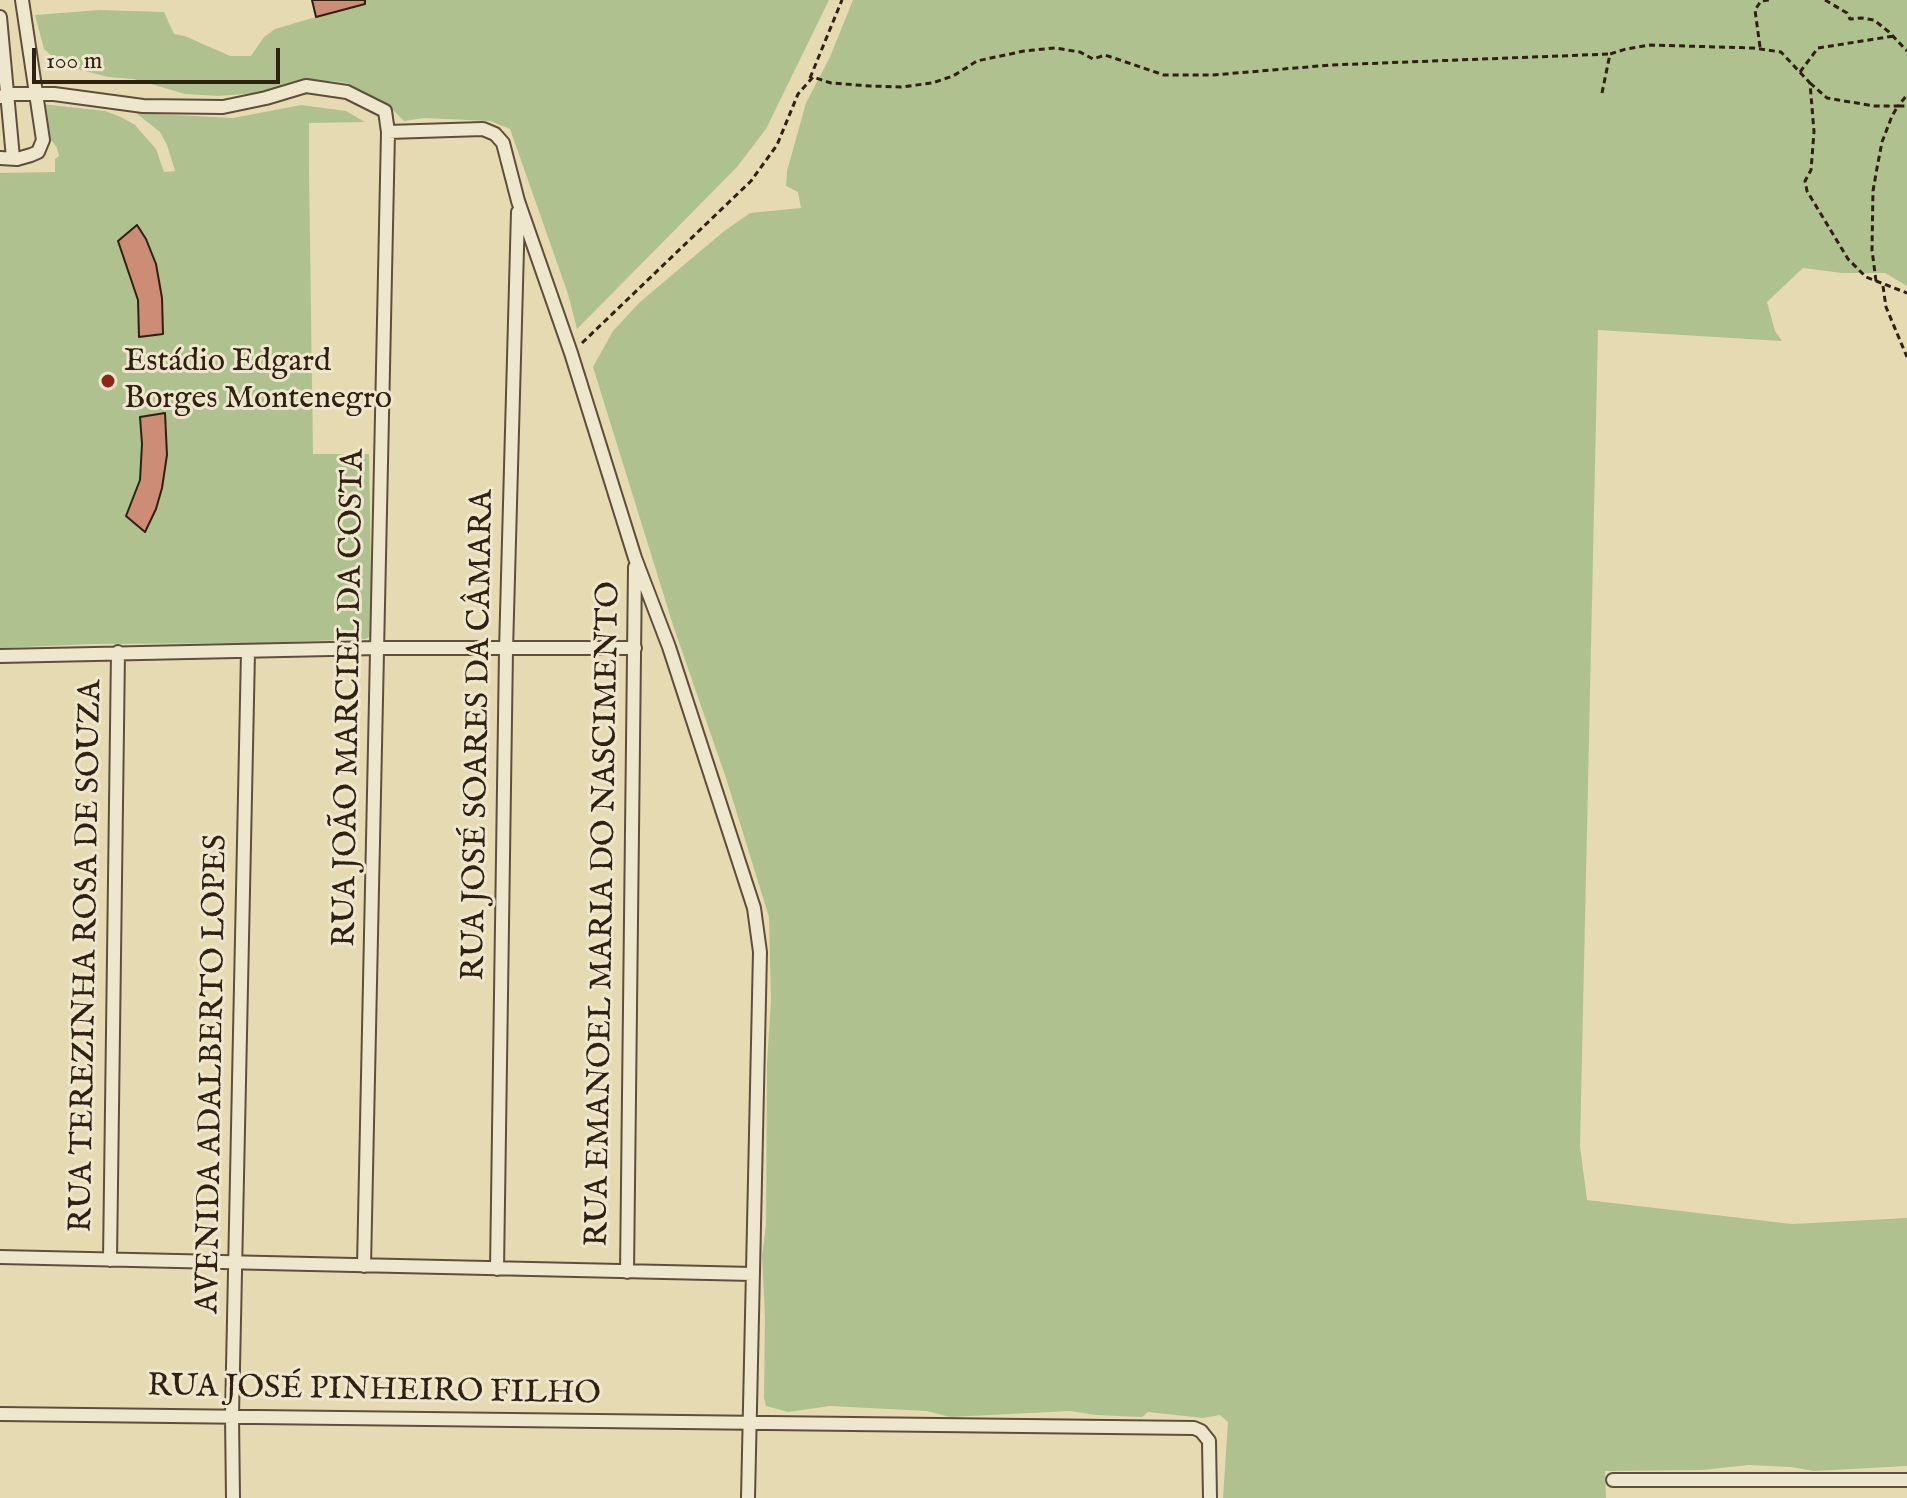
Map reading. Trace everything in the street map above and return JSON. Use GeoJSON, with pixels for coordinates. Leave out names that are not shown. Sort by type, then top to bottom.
{"type":"FeatureCollection","features":[{"type":"Feature","properties":{"kind":"street"},"geometry":{"type":"LineString","coordinates":[[0,17],[10,95],[7,158],[31,155],[41,147],[43,140],[22,0]]}},
{"type":"Feature","properties":{"kind":"street"},"geometry":{"type":"LineString","coordinates":[[10,95],[35,93],[143,106],[223,107],[306,86],[347,92],[385,111],[388,132],[483,129],[495,134],[503,143],[518,201],[571,353],[635,558],[669,647],[754,908],[760,952],[748,1498]]}},
{"type":"Feature","properties":{"kind":"street","name":"RUA JOÃO MARCIEL DA COSTA"},"geometry":{"type":"LineString","coordinates":[[364,1266],[388,132]]}},
{"type":"Feature","properties":{"kind":"street","name":"RUA JOSÉ SOARES DA CÂMARA"},"geometry":{"type":"LineString","coordinates":[[497,1269],[506,650],[518,201]]}},
{"type":"Feature","properties":{"kind":"street","name":"RUA EMANOEL MARIA DO NASCIMENTO"},"geometry":{"type":"LineString","coordinates":[[627,1272],[635,558]]}},
{"type":"Feature","properties":{"kind":"street"},"geometry":{"type":"LineString","coordinates":[[0,656],[378,648],[635,648]]}},
{"type":"Feature","properties":{"kind":"street","name":"RUA TEREZINHA ROSA DE SOUZA"},"geometry":{"type":"LineString","coordinates":[[110,1260],[118,652]]}},
{"type":"Feature","properties":{"kind":"street","name":"AVENIDA ADALBERTO LOPES"},"geometry":{"type":"LineString","coordinates":[[233,1498],[232,1415],[248,652]]}},
{"type":"Feature","properties":{"kind":"street"},"geometry":{"type":"LineString","coordinates":[[0,1257],[753,1274]]}},
{"type":"Feature","properties":{"kind":"street","name":"RUA JOSÉ PINHEIRO FILHO"},"geometry":{"type":"LineString","coordinates":[[0,1414],[1194,1428],[1209,1441],[1210,1498]]}},
{"type":"Feature","properties":{"kind":"street"},"geometry":{"type":"LineString","coordinates":[[1613,1480],[1907,1480]]}},
{"type":"Feature","properties":{"kind":"path"},"geometry":{"type":"LineString","coordinates":[[809,81],[842,0]]}},
{"type":"Feature","properties":{"kind":"path"},"geometry":{"type":"LineString","coordinates":[[1760,49],[1755,10],[1761,1],[1769,0]]}},
{"type":"Feature","properties":{"kind":"path"},"geometry":{"type":"LineString","coordinates":[[1825,0],[1847,13],[1850,19],[1874,20],[1907,51]]}},
{"type":"Feature","properties":{"kind":"path"},"geometry":{"type":"LineString","coordinates":[[1800,72],[1818,48],[1894,36]]}},
{"type":"Feature","properties":{"kind":"path"},"geometry":{"type":"LineString","coordinates":[[571,353],[751,181],[777,145],[798,94],[813,77],[831,83],[901,87],[932,83],[953,76],[977,61],[1055,48],[1080,52],[1093,59],[1105,55],[1164,75],[1213,75],[1331,65],[1610,54],[1650,45],[1781,52],[1827,98],[1874,106],[1907,106]]}},
{"type":"Feature","properties":{"kind":"path"},"geometry":{"type":"LineString","coordinates":[[1602,93],[1610,54]]}},
{"type":"Feature","properties":{"kind":"path"},"geometry":{"type":"LineString","coordinates":[[1810,83],[1814,132],[1811,170],[1805,181],[1807,191],[1848,259],[1866,277],[1907,293]]}},
{"type":"Feature","properties":{"kind":"path"},"geometry":{"type":"LineString","coordinates":[[1876,281],[1872,250],[1873,191],[1882,142],[1898,106],[1907,95]]}},
{"type":"Feature","properties":{"kind":"path"},"geometry":{"type":"LineString","coordinates":[[1883,284],[1886,307],[1907,357]]}},
{"type":"Feature","properties":{"kind":"green space"},"geometry":{"type":"Polygon","coordinates":[[[312,0],[829,0],[766,129],[737,167],[577,329],[568,294],[510,129],[490,121],[424,118],[404,121],[392,109],[364,92],[347,83],[332,81],[312,81],[259,93],[218,96],[185,94],[134,79],[108,77],[62,65],[44,49],[35,15],[100,10],[164,12],[174,34],[230,56],[251,56],[264,37],[275,29],[316,17],[312,0]]]}},
{"type":"Feature","properties":{"kind":"green space"},"geometry":{"type":"Polygon","coordinates":[[[853,0],[1907,0],[1907,286],[1885,273],[1842,273],[1803,268],[1767,302],[1775,331],[1782,341],[1598,330],[1580,1146],[1587,1200],[1792,1224],[1907,1218],[1907,1466],[1814,1471],[1749,1465],[1702,1470],[1605,1471],[1606,1498],[1223,1498],[1228,1422],[1220,1415],[1203,1418],[1148,1412],[1142,1417],[1070,1411],[950,1417],[927,1411],[830,1406],[788,1412],[766,1406],[762,1256],[766,1225],[767,1064],[771,1000],[769,917],[726,778],[673,625],[593,367],[613,331],[640,302],[723,232],[750,213],[801,208],[798,192],[786,186],[787,171],[806,103],[830,57],[853,0]]]}},
{"type":"Feature","properties":{"kind":"green space"},"geometry":{"type":"Polygon","coordinates":[[[42,104],[105,111],[121,117],[135,125],[156,149],[164,172],[175,171],[167,145],[160,132],[136,113],[233,118],[301,105],[346,111],[365,122],[309,123],[309,169],[313,454],[369,454],[372,636],[365,639],[261,643],[0,648],[0,173],[55,172],[55,159],[59,156],[52,141],[47,141],[42,104]]]}},
{"type":"Feature","properties":{"kind":"building"},"geometry":{"type":"Polygon","coordinates":[[[312,0],[365,0],[365,4],[316,17],[312,0]]]}},
{"type":"Feature","properties":{"kind":"building"},"geometry":{"type":"Polygon","coordinates":[[[137,225],[156,264],[162,298],[163,334],[139,337],[138,300],[118,241],[137,225]]]}},
{"type":"Feature","properties":{"kind":"building"},"geometry":{"type":"Polygon","coordinates":[[[165,413],[167,455],[162,488],[145,532],[126,516],[140,480],[140,417],[165,413]]]}},
{"type":"Feature","properties":{"kind":"place","name":"Estádio Edgard Borges Montenegro"},"geometry":{"type":"Point","coordinates":[108,381]}}]}
